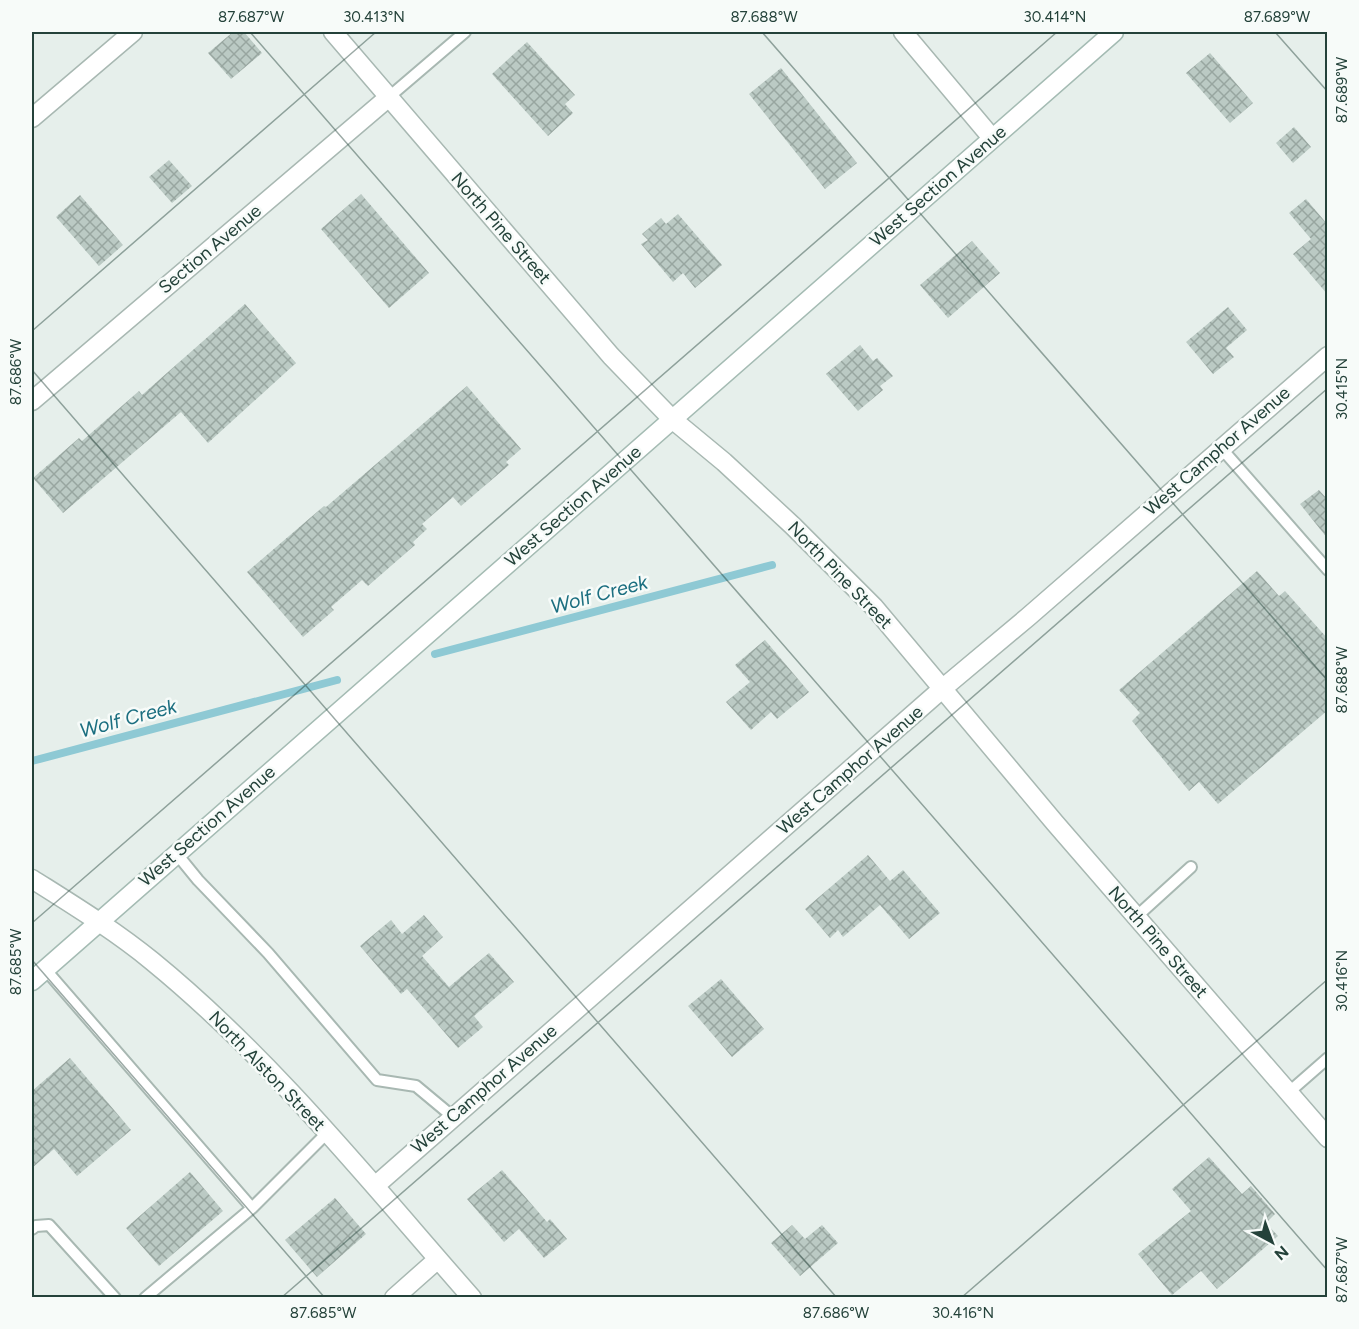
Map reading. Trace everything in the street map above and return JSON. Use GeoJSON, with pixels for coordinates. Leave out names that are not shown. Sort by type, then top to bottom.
{"type":"FeatureCollection","features":[{"type":"Feature","properties":{"kind":"street"},"geometry":{"type":"LineString","coordinates":[[32,118],[133,32]]}},
{"type":"Feature","properties":{"kind":"street","name":"North Pine Street"},"geometry":{"type":"LineString","coordinates":[[333,32],[611,356],[672,419],[724,462],[793,526],[874,607],[1136,917],[1328,1138]]}},
{"type":"Feature","properties":{"kind":"street"},"geometry":{"type":"LineString","coordinates":[[903,32],[992,138]]}},
{"type":"Feature","properties":{"kind":"street","name":"West Section Avenue"},"geometry":{"type":"LineString","coordinates":[[38,975],[1114,32]]}},
{"type":"Feature","properties":{"kind":"street","name":"Section Avenue"},"geometry":{"type":"LineString","coordinates":[[32,401],[388,97]]}},
{"type":"Feature","properties":{"kind":"street","name":"West Camphor Avenue"},"geometry":{"type":"LineString","coordinates":[[375,1186],[452,1116],[942,689],[1328,356]]}},
{"type":"Feature","properties":{"kind":"street","name":"North Alston Street"},"geometry":{"type":"LineString","coordinates":[[32,879],[100,921],[152,961],[225,1025],[375,1186],[472,1298]]}},
{"type":"Feature","properties":{"kind":"street"},"geometry":{"type":"LineString","coordinates":[[394,1298],[438,1259]]}},
{"type":"Feature","properties":{"kind":"lane"},"geometry":{"type":"LineString","coordinates":[[388,97],[465,32]]}},
{"type":"Feature","properties":{"kind":"lane"},"geometry":{"type":"LineString","coordinates":[[1222,449],[1328,570]]}},
{"type":"Feature","properties":{"kind":"lane"},"geometry":{"type":"LineString","coordinates":[[176,853],[198,880],[268,953],[377,1080],[416,1086],[452,1116]]}},
{"type":"Feature","properties":{"kind":"lane"},"geometry":{"type":"LineString","coordinates":[[1136,917],[1191,867]]}},
{"type":"Feature","properties":{"kind":"lane"},"geometry":{"type":"LineString","coordinates":[[38,975],[252,1208]]}},
{"type":"Feature","properties":{"kind":"lane"},"geometry":{"type":"LineString","coordinates":[[1288,1093],[1328,1058]]}},
{"type":"Feature","properties":{"kind":"lane"},"geometry":{"type":"LineString","coordinates":[[145,1298],[252,1208],[327,1133]]}},
{"type":"Feature","properties":{"kind":"lane"},"geometry":{"type":"LineString","coordinates":[[32,1229],[36,1226],[49,1225],[115,1298]]}},
{"type":"Feature","properties":{"kind":"building"},"geometry":{"type":"Polygon","coordinates":[[[233,32],[244,32],[262,53],[231,79],[208,53],[233,32]]]}},
{"type":"Feature","properties":{"kind":"building"},"geometry":{"type":"Polygon","coordinates":[[[527,42],[575,95],[565,104],[573,113],[548,136],[492,74],[527,42]]]}},
{"type":"Feature","properties":{"kind":"building"},"geometry":{"type":"Polygon","coordinates":[[[1210,53],[1253,103],[1230,123],[1186,73],[1210,53]]]}},
{"type":"Feature","properties":{"kind":"building"},"geometry":{"type":"Polygon","coordinates":[[[781,68],[857,163],[825,189],[749,94],[781,68]]]}},
{"type":"Feature","properties":{"kind":"building"},"geometry":{"type":"Polygon","coordinates":[[[1294,127],[1311,147],[1293,163],[1276,143],[1294,127]]]}},
{"type":"Feature","properties":{"kind":"building"},"geometry":{"type":"Polygon","coordinates":[[[169,160],[192,186],[172,203],[149,177],[169,160]]]}},
{"type":"Feature","properties":{"kind":"building"},"geometry":{"type":"Polygon","coordinates":[[[361,194],[429,273],[389,308],[321,229],[361,194]]]}},
{"type":"Feature","properties":{"kind":"building"},"geometry":{"type":"Polygon","coordinates":[[[80,195],[123,245],[99,266],[56,217],[80,195]]]}},
{"type":"Feature","properties":{"kind":"building"},"geometry":{"type":"Polygon","coordinates":[[[1306,199],[1328,225],[1328,295],[1293,254],[1311,239],[1289,213],[1306,199]]]}},
{"type":"Feature","properties":{"kind":"building"},"geometry":{"type":"Polygon","coordinates":[[[678,214],[722,265],[695,288],[683,273],[673,282],[641,244],[648,240],[642,234],[661,218],[666,224],[678,214]]]}},
{"type":"Feature","properties":{"kind":"building"},"geometry":{"type":"Polygon","coordinates":[[[972,241],[1000,273],[948,318],[920,285],[972,241]]]}},
{"type":"Feature","properties":{"kind":"building"},"geometry":{"type":"Polygon","coordinates":[[[245,304],[296,363],[208,443],[181,412],[63,513],[33,478],[79,438],[82,441],[139,391],[142,395],[245,304]]]}},
{"type":"Feature","properties":{"kind":"building"},"geometry":{"type":"Polygon","coordinates":[[[1228,307],[1247,330],[1226,348],[1234,357],[1213,374],[1186,342],[1228,307]]]}},
{"type":"Feature","properties":{"kind":"building"},"geometry":{"type":"Polygon","coordinates":[[[860,345],[873,361],[877,358],[893,376],[880,386],[883,390],[858,411],[826,374],[860,345]]]}},
{"type":"Feature","properties":{"kind":"building"},"geometry":{"type":"Polygon","coordinates":[[[467,386],[521,449],[506,462],[509,465],[461,506],[453,497],[422,524],[427,529],[413,542],[415,545],[368,586],[362,580],[331,607],[334,610],[303,637],[247,572],[467,386]]]}},
{"type":"Feature","properties":{"kind":"building"},"geometry":{"type":"Polygon","coordinates":[[[1319,490],[1328,500],[1328,539],[1300,504],[1319,490]]]}},
{"type":"Feature","properties":{"kind":"building"},"geometry":{"type":"Polygon","coordinates":[[[1257,571],[1279,596],[1285,591],[1328,639],[1328,710],[1218,804],[1199,782],[1189,791],[1132,721],[1140,713],[1119,690],[1257,571]]]}},
{"type":"Feature","properties":{"kind":"building"},"geometry":{"type":"Polygon","coordinates":[[[765,640],[809,692],[777,719],[771,712],[751,730],[726,702],[750,682],[735,665],[765,640]]]}},
{"type":"Feature","properties":{"kind":"building"},"geometry":{"type":"Polygon","coordinates":[[[868,855],[890,881],[903,870],[940,913],[909,939],[880,905],[843,937],[838,930],[830,938],[805,909],[868,855]]]}},
{"type":"Feature","properties":{"kind":"building"},"geometry":{"type":"Polygon","coordinates":[[[424,915],[443,937],[422,956],[449,987],[489,953],[514,982],[474,1016],[483,1027],[458,1048],[407,989],[401,994],[360,946],[391,920],[402,934],[424,915]]]}},
{"type":"Feature","properties":{"kind":"building"},"geometry":{"type":"Polygon","coordinates":[[[721,979],[764,1029],[732,1057],[688,1006],[721,979]]]}},
{"type":"Feature","properties":{"kind":"building"},"geometry":{"type":"Polygon","coordinates":[[[70,1058],[131,1130],[77,1176],[54,1149],[32,1168],[32,1091],[70,1058]]]}},
{"type":"Feature","properties":{"kind":"building"},"geometry":{"type":"Polygon","coordinates":[[[1209,1157],[1242,1194],[1251,1186],[1275,1214],[1266,1223],[1278,1236],[1217,1289],[1201,1271],[1172,1295],[1138,1254],[1191,1211],[1172,1189],[1209,1157]]]}},
{"type":"Feature","properties":{"kind":"building"},"geometry":{"type":"Polygon","coordinates":[[[502,1170],[547,1222],[550,1219],[567,1239],[544,1258],[519,1229],[504,1242],[467,1199],[502,1170]]]}},
{"type":"Feature","properties":{"kind":"building"},"geometry":{"type":"Polygon","coordinates":[[[190,1172],[223,1211],[159,1266],[126,1228],[190,1172]]]}},
{"type":"Feature","properties":{"kind":"building"},"geometry":{"type":"Polygon","coordinates":[[[335,1198],[366,1234],[317,1277],[285,1240],[335,1198]]]}},
{"type":"Feature","properties":{"kind":"building"},"geometry":{"type":"Polygon","coordinates":[[[792,1225],[805,1239],[822,1225],[838,1243],[800,1276],[771,1243],[792,1225]]]}},
{"type":"Feature","properties":{"kind":"waterway","name":"Wolf Creek"},"geometry":{"type":"LineString","coordinates":[[435,654],[772,565]]}},
{"type":"Feature","properties":{"kind":"waterway","name":"Wolf Creek"},"geometry":{"type":"LineString","coordinates":[[32,761],[337,680]]}}]}
